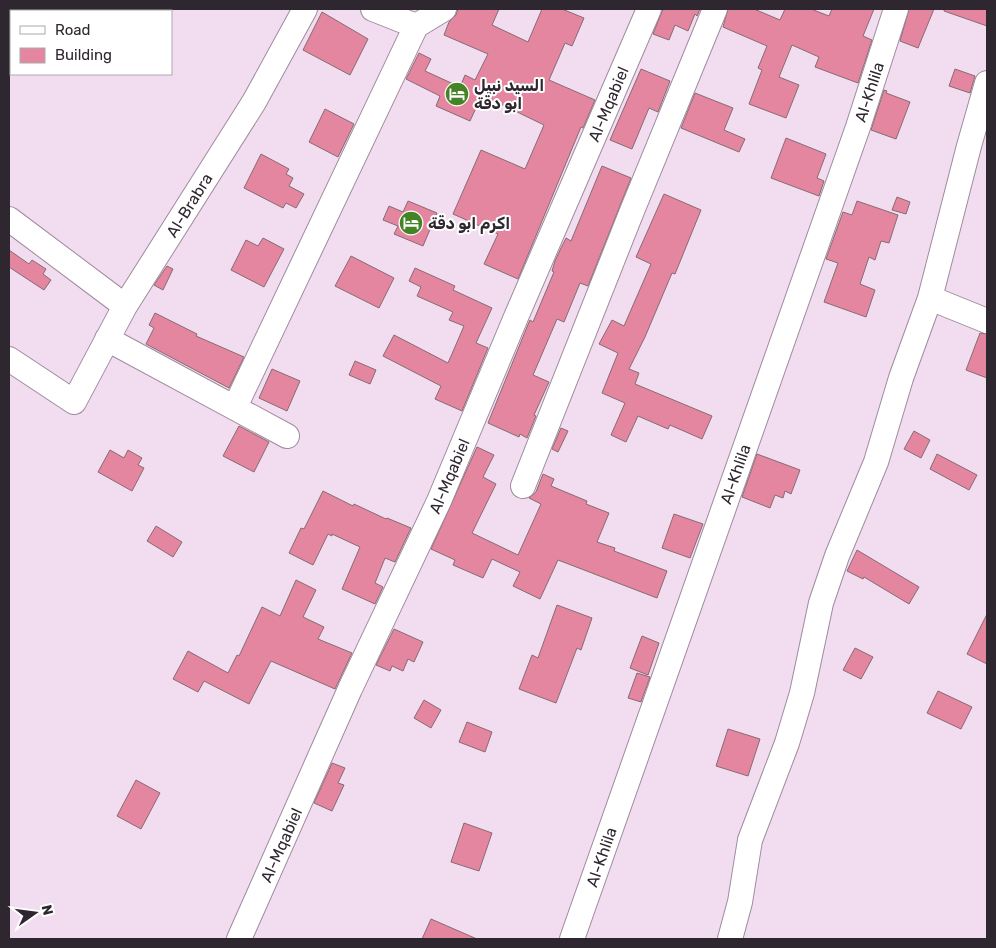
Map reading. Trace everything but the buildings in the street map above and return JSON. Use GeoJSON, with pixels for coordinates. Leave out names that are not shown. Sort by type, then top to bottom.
{"type":"FeatureCollection","features":[{"type":"Feature","properties":{"kind":"street","name":"Al-Brabra"},"geometry":{"type":"LineString","coordinates":[[9,359],[74,402],[125,306],[254,102],[305,9]]}},
{"type":"Feature","properties":{"kind":"street"},"geometry":{"type":"LineString","coordinates":[[373,9],[416,26]]}},
{"type":"Feature","properties":{"kind":"street"},"geometry":{"type":"LineString","coordinates":[[234,407],[416,26],[444,9]]}},
{"type":"Feature","properties":{"kind":"street","name":"Al-Mqabiel"},"geometry":{"type":"LineString","coordinates":[[239,939],[350,689],[438,501],[649,9]]}},
{"type":"Feature","properties":{"kind":"street"},"geometry":{"type":"LineString","coordinates":[[522,486],[715,9]]}},
{"type":"Feature","properties":{"kind":"street","name":"Al-Khlila"},"geometry":{"type":"LineString","coordinates":[[572,939],[854,137],[896,9]]}},
{"type":"Feature","properties":{"kind":"street"},"geometry":{"type":"LineString","coordinates":[[730,939],[740,902],[750,840],[787,743],[802,693],[821,603],[837,556],[876,462],[901,378],[930,298],[987,83]]}},
{"type":"Feature","properties":{"kind":"street"},"geometry":{"type":"LineString","coordinates":[[9,219],[125,306]]}},
{"type":"Feature","properties":{"kind":"street"},"geometry":{"type":"LineString","coordinates":[[930,298],[987,321]]}},
{"type":"Feature","properties":{"kind":"street"},"geometry":{"type":"LineString","coordinates":[[107,339],[288,436]]}},
{"type":"Feature","properties":{"kind":"place","name":"السيد نبيل ابو دقة"},"geometry":{"type":"Point","coordinates":[457,94]}},
{"type":"Feature","properties":{"kind":"place","name":"اكرم ابو دقة"},"geometry":{"type":"Point","coordinates":[411,223]}}]}
